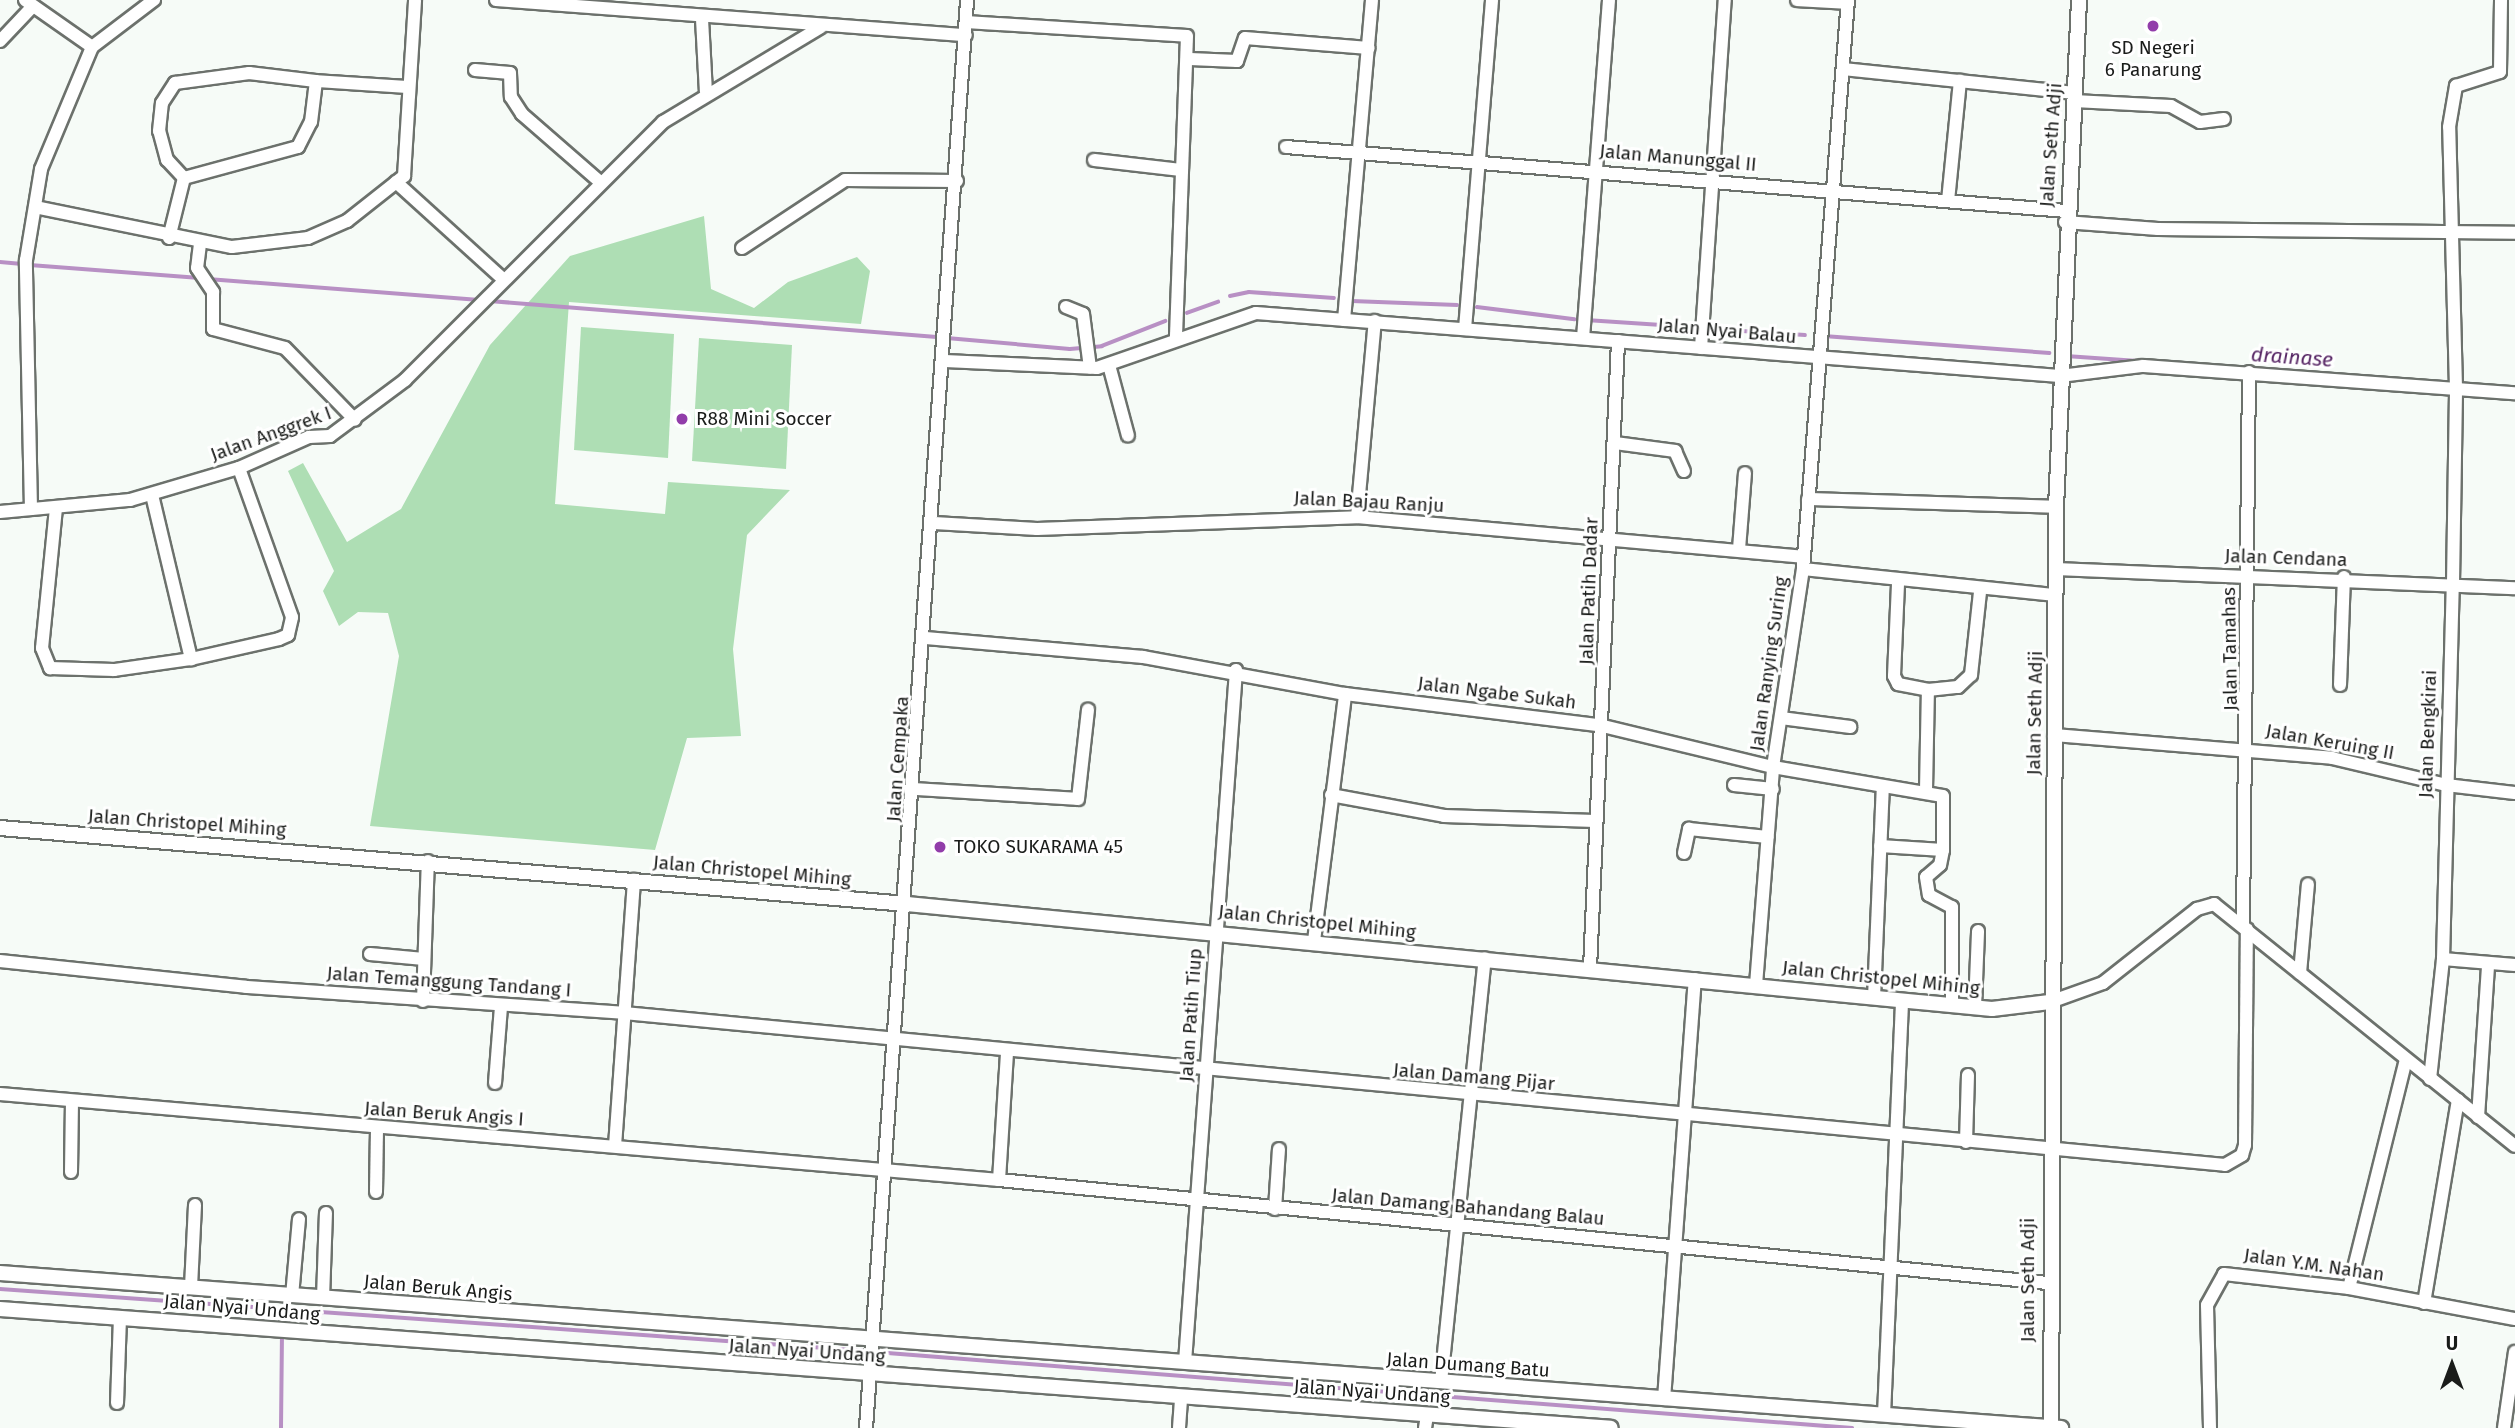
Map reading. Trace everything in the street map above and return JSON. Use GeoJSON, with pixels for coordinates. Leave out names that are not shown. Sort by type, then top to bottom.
{"type":"FeatureCollection","features":[{"type":"Feature","properties":{"kind":"street"},"geometry":{"type":"LineString","coordinates":[[31,509],[26,256],[34,207],[53,133],[92,47],[155,0]]}},
{"type":"Feature","properties":{"kind":"street"},"geometry":{"type":"LineString","coordinates":[[34,207],[200,244],[248,247],[308,238],[361,213],[404,176],[415,0]]}},
{"type":"Feature","properties":{"kind":"street"},"geometry":{"type":"LineString","coordinates":[[496,0],[583,4],[702,19],[821,27],[1187,36],[1190,59],[1181,170],[1176,331]]}},
{"type":"Feature","properties":{"kind":"street","name":"Jalan Cempaka"},"geometry":{"type":"LineString","coordinates":[[866,1428],[926,638],[967,0]]}},
{"type":"Feature","properties":{"kind":"street"},"geometry":{"type":"LineString","coordinates":[[1345,311],[1372,0]]}},
{"type":"Feature","properties":{"kind":"street"},"geometry":{"type":"LineString","coordinates":[[1466,319],[1492,0]]}},
{"type":"Feature","properties":{"kind":"street"},"geometry":{"type":"LineString","coordinates":[[1583,330],[1609,0]]}},
{"type":"Feature","properties":{"kind":"street"},"geometry":{"type":"LineString","coordinates":[[1701,339],[1725,0]]}},
{"type":"Feature","properties":{"kind":"street"},"geometry":{"type":"LineString","coordinates":[[1797,0],[1848,1]]}},
{"type":"Feature","properties":{"kind":"street","name":"Jalan Seth Adji"},"geometry":{"type":"LineString","coordinates":[[2051,1428],[2047,1283],[2056,507],[2065,216],[2079,0]]}},
{"type":"Feature","properties":{"kind":"street","name":"Jalan Bengkirai"},"geometry":{"type":"LineString","coordinates":[[2430,1079],[2443,959],[2453,583],[2456,366],[2448,232],[2451,96],[2461,83],[2486,81],[2500,72],[2501,0]]}},
{"type":"Feature","properties":{"kind":"street","name":"Jalan Ranying Suring"},"geometry":{"type":"LineString","coordinates":[[1756,985],[1773,767],[1802,563],[1808,499],[1848,1]]}},
{"type":"Feature","properties":{"kind":"street"},"geometry":{"type":"LineString","coordinates":[[0,41],[28,3],[92,47]]}},
{"type":"Feature","properties":{"kind":"street"},"geometry":{"type":"LineString","coordinates":[[702,19],[706,92]]}},
{"type":"Feature","properties":{"kind":"street"},"geometry":{"type":"LineString","coordinates":[[396,182],[502,278],[599,181],[706,92],[821,27]]}},
{"type":"Feature","properties":{"kind":"street"},"geometry":{"type":"LineString","coordinates":[[1190,59],[1237,61],[1245,38],[1368,48]]}},
{"type":"Feature","properties":{"kind":"street"},"geometry":{"type":"LineString","coordinates":[[1843,69],[2171,106],[2195,121],[2224,120]]}},
{"type":"Feature","properties":{"kind":"street"},"geometry":{"type":"LineString","coordinates":[[475,70],[510,72],[512,97],[522,114],[599,181]]}},
{"type":"Feature","properties":{"kind":"street"},"geometry":{"type":"LineString","coordinates":[[184,178],[167,160],[159,131],[162,103],[175,83],[249,72],[316,81],[409,87]]}},
{"type":"Feature","properties":{"kind":"street"},"geometry":{"type":"LineString","coordinates":[[184,178],[298,147],[311,122],[316,81]]}},
{"type":"Feature","properties":{"kind":"street"},"geometry":{"type":"LineString","coordinates":[[1948,201],[1960,81]]}},
{"type":"Feature","properties":{"kind":"street","name":"Jalan Manunggal II"},"geometry":{"type":"LineString","coordinates":[[1286,147],[1479,163],[1594,169],[1948,201],[2065,216],[2515,233]]}},
{"type":"Feature","properties":{"kind":"street"},"geometry":{"type":"LineString","coordinates":[[1094,160],[1181,170]]}},
{"type":"Feature","properties":{"kind":"street"},"geometry":{"type":"LineString","coordinates":[[169,238],[184,178]]}},
{"type":"Feature","properties":{"kind":"street"},"geometry":{"type":"LineString","coordinates":[[742,248],[845,180],[957,181]]}},
{"type":"Feature","properties":{"kind":"street"},"geometry":{"type":"LineString","coordinates":[[200,244],[197,267],[213,292],[215,331],[285,348],[355,420]]}},
{"type":"Feature","properties":{"kind":"street","name":"Jalan Anggrek I"},"geometry":{"type":"LineString","coordinates":[[0,512],[56,509],[152,495],[239,468],[355,420],[405,380],[502,278]]}},
{"type":"Feature","properties":{"kind":"street"},"geometry":{"type":"LineString","coordinates":[[1066,307],[1083,314],[1089,359]]}},
{"type":"Feature","properties":{"kind":"street","name":"Jalan Nyai Balau"},"geometry":{"type":"LineString","coordinates":[[945,361],[1089,359],[1109,365],[1176,331],[1244,314],[1345,311],[1375,321],[1466,319],[1583,330],[1618,341],[1701,339],[2060,367],[2143,366],[2249,372],[2515,393]]}},
{"type":"Feature","properties":{"kind":"street"},"geometry":{"type":"LineString","coordinates":[[1357,517],[1375,321]]}},
{"type":"Feature","properties":{"kind":"street","name":"Jalan Patih Dadar"},"geometry":{"type":"LineString","coordinates":[[1590,968],[1618,341]]}},
{"type":"Feature","properties":{"kind":"street"},"geometry":{"type":"LineString","coordinates":[[1109,365],[1128,436]]}},
{"type":"Feature","properties":{"kind":"street","name":"Jalan Tamahas"},"geometry":{"type":"LineString","coordinates":[[2238,1159],[2245,1145],[2245,927],[2250,748],[2249,372]]}},
{"type":"Feature","properties":{"kind":"street"},"geometry":{"type":"LineString","coordinates":[[1615,443],[1675,451],[1684,471]]}},
{"type":"Feature","properties":{"kind":"street"},"geometry":{"type":"LineString","coordinates":[[56,509],[42,648],[50,668],[114,670],[191,659],[279,639],[292,627],[239,468]]}},
{"type":"Feature","properties":{"kind":"street"},"geometry":{"type":"LineString","coordinates":[[1740,549],[1745,473]]}},
{"type":"Feature","properties":{"kind":"street"},"geometry":{"type":"LineString","coordinates":[[152,495],[191,659]]}},
{"type":"Feature","properties":{"kind":"street"},"geometry":{"type":"LineString","coordinates":[[1808,499],[2056,507]]}},
{"type":"Feature","properties":{"kind":"street","name":"Jalan Bajau Ranju"},"geometry":{"type":"LineString","coordinates":[[934,523],[1037,529],[1357,517],[1740,549],[1898,583],[1980,592],[2056,595]]}},
{"type":"Feature","properties":{"kind":"street","name":"Jalan Cendana"},"geometry":{"type":"LineString","coordinates":[[2056,569],[2344,578],[2515,588]]}},
{"type":"Feature","properties":{"kind":"street"},"geometry":{"type":"LineString","coordinates":[[2340,685],[2344,578]]}},
{"type":"Feature","properties":{"kind":"street"},"geometry":{"type":"LineString","coordinates":[[1898,583],[1894,676],[1898,684],[1928,690],[1958,687],[1971,675],[1980,592]]}},
{"type":"Feature","properties":{"kind":"street","name":"Jalan Ngabe Sukah"},"geometry":{"type":"LineString","coordinates":[[926,638],[1236,670],[1345,694],[1599,725],[1773,767],[1883,787],[1926,790]]}},
{"type":"Feature","properties":{"kind":"street","name":"Jalan Patih Tiup"},"geometry":{"type":"LineString","coordinates":[[1185,1362],[1236,670]]}},
{"type":"Feature","properties":{"kind":"street"},"geometry":{"type":"LineString","coordinates":[[1928,690],[1926,790],[1943,796],[1943,850],[1940,865],[1926,877],[1929,895],[1952,907],[1952,1004]]}},
{"type":"Feature","properties":{"kind":"street"},"geometry":{"type":"LineString","coordinates":[[1314,942],[1345,694]]}},
{"type":"Feature","properties":{"kind":"street"},"geometry":{"type":"LineString","coordinates":[[915,789],[1078,799],[1088,710]]}},
{"type":"Feature","properties":{"kind":"street"},"geometry":{"type":"LineString","coordinates":[[1781,719],[1850,727]]}},
{"type":"Feature","properties":{"kind":"street","name":"Jalan Keruing II"},"geometry":{"type":"LineString","coordinates":[[2054,735],[2250,748],[2332,758],[2446,785],[2515,793]]}},
{"type":"Feature","properties":{"kind":"street"},"geometry":{"type":"LineString","coordinates":[[1734,785],[1773,789]]}},
{"type":"Feature","properties":{"kind":"street"},"geometry":{"type":"LineString","coordinates":[[1874,998],[1883,787]]}},
{"type":"Feature","properties":{"kind":"street"},"geometry":{"type":"LineString","coordinates":[[1331,794],[1444,816],[1595,821]]}},
{"type":"Feature","properties":{"kind":"street","name":"Jalan Christopel Mihing"},"geometry":{"type":"LineString","coordinates":[[0,828],[428,861],[1217,932],[1975,1007],[2050,1002],[2109,979],[2203,905],[2218,906],[2515,1146]]}},
{"type":"Feature","properties":{"kind":"street"},"geometry":{"type":"LineString","coordinates":[[1684,853],[1689,829],[1768,837]]}},
{"type":"Feature","properties":{"kind":"street"},"geometry":{"type":"LineString","coordinates":[[1880,846],[1943,850]]}},
{"type":"Feature","properties":{"kind":"street"},"geometry":{"type":"LineString","coordinates":[[423,1001],[428,861]]}},
{"type":"Feature","properties":{"kind":"street"},"geometry":{"type":"LineString","coordinates":[[615,1146],[634,880]]}},
{"type":"Feature","properties":{"kind":"street"},"geometry":{"type":"LineString","coordinates":[[2300,973],[2308,884]]}},
{"type":"Feature","properties":{"kind":"street"},"geometry":{"type":"LineString","coordinates":[[1975,1007],[1978,931]]}},
{"type":"Feature","properties":{"kind":"street"},"geometry":{"type":"LineString","coordinates":[[370,954],[424,959]]}},
{"type":"Feature","properties":{"kind":"street"},"geometry":{"type":"LineString","coordinates":[[1441,1382],[1485,958]]}},
{"type":"Feature","properties":{"kind":"street"},"geometry":{"type":"LineString","coordinates":[[2443,959],[2488,966],[2515,965]]}},
{"type":"Feature","properties":{"kind":"street","name":"Jalan Temanggung Tandang I"},"geometry":{"type":"LineString","coordinates":[[0,961],[423,1001],[624,1013],[896,1043]]}},
{"type":"Feature","properties":{"kind":"street"},"geometry":{"type":"LineString","coordinates":[[2479,1117],[2488,966]]}},
{"type":"Feature","properties":{"kind":"street"},"geometry":{"type":"LineString","coordinates":[[1664,1399],[1695,979]]}},
{"type":"Feature","properties":{"kind":"street"},"geometry":{"type":"LineString","coordinates":[[1884,1415],[1902,1001]]}},
{"type":"Feature","properties":{"kind":"street"},"geometry":{"type":"LineString","coordinates":[[495,1083],[501,1006]]}},
{"type":"Feature","properties":{"kind":"street","name":"Jalan Damang Pijar"},"geometry":{"type":"LineString","coordinates":[[896,1043],[1469,1094],[2197,1164],[2238,1159]]}},
{"type":"Feature","properties":{"kind":"street"},"geometry":{"type":"LineString","coordinates":[[999,1180],[1007,1052]]}},
{"type":"Feature","properties":{"kind":"street"},"geometry":{"type":"LineString","coordinates":[[2349,1288],[2406,1060]]}},
{"type":"Feature","properties":{"kind":"street"},"geometry":{"type":"LineString","coordinates":[[1966,1143],[1968,1075]]}},
{"type":"Feature","properties":{"kind":"street","name":"Jalan Beruk Angis I"},"geometry":{"type":"LineString","coordinates":[[0,1094],[377,1128],[615,1146],[885,1173]]}},
{"type":"Feature","properties":{"kind":"street"},"geometry":{"type":"LineString","coordinates":[[2424,1303],[2458,1100]]}},
{"type":"Feature","properties":{"kind":"street"},"geometry":{"type":"LineString","coordinates":[[71,1172],[72,1102]]}},
{"type":"Feature","properties":{"kind":"street"},"geometry":{"type":"LineString","coordinates":[[376,1192],[377,1128]]}},
{"type":"Feature","properties":{"kind":"street"},"geometry":{"type":"LineString","coordinates":[[1275,1209],[1279,1149]]}},
{"type":"Feature","properties":{"kind":"street","name":"Jalan Damang Bahandang Balau"},"geometry":{"type":"LineString","coordinates":[[885,1173],[999,1180],[1197,1202],[2047,1283]]}},
{"type":"Feature","properties":{"kind":"street"},"geometry":{"type":"LineString","coordinates":[[191,1287],[195,1205]]}},
{"type":"Feature","properties":{"kind":"street"},"geometry":{"type":"LineString","coordinates":[[323,1298],[326,1213]]}},
{"type":"Feature","properties":{"kind":"street"},"geometry":{"type":"LineString","coordinates":[[292,1296],[299,1219]]}},
{"type":"Feature","properties":{"kind":"street","name":"Jalan Beruk Angis"},"geometry":{"type":"LineString","coordinates":[[0,1273],[872,1337]]}},
{"type":"Feature","properties":{"kind":"street","name":"Jalan Y.M. Nahan"},"geometry":{"type":"LineString","coordinates":[[2210,1428],[2205,1323],[2219,1278],[2230,1273],[2349,1288],[2515,1319]]}},
{"type":"Feature","properties":{"kind":"street","name":"Jalan Nyai Undang"},"geometry":{"type":"LineString","coordinates":[[0,1309],[280,1332],[869,1372],[1181,1397],[1426,1422],[1611,1428]]}},
{"type":"Feature","properties":{"kind":"street"},"geometry":{"type":"LineString","coordinates":[[117,1403],[120,1317]]}},
{"type":"Feature","properties":{"kind":"street","name":"Jalan Dumang Batu"},"geometry":{"type":"LineString","coordinates":[[872,1337],[2061,1428]]}},
{"type":"Feature","properties":{"kind":"street"},"geometry":{"type":"LineString","coordinates":[[2504,1428],[2515,1352]]}},
{"type":"Feature","properties":{"kind":"street"},"geometry":{"type":"LineString","coordinates":[[1179,1428],[1181,1397]]}},
{"type":"Feature","properties":{"kind":"green space"},"geometry":{"type":"Polygon","coordinates":[[[704,216],[711,289],[754,308],[788,282],[857,257],[870,271],[861,324],[569,302],[555,504],[665,514],[668,482],[790,490],[747,535],[733,649],[741,736],[687,738],[655,850],[370,826],[399,656],[388,613],[358,612],[339,626],[323,591],[334,571],[288,471],[303,463],[347,542],[401,509],[490,345],[570,256],[704,216]]]}},
{"type":"Feature","properties":{"kind":"green space"},"geometry":{"type":"Polygon","coordinates":[[[581,327],[674,334],[668,458],[574,450],[581,327]]]}},
{"type":"Feature","properties":{"kind":"green space"},"geometry":{"type":"Polygon","coordinates":[[[699,338],[792,345],[786,469],[692,461],[699,338]]]}},
{"type":"Feature","properties":{"kind":"waterway"},"geometry":{"type":"LineString","coordinates":[[0,262],[22,264]]}},
{"type":"Feature","properties":{"kind":"waterway"},"geometry":{"type":"LineString","coordinates":[[30,265],[200,278]]}},
{"type":"Feature","properties":{"kind":"waterway"},"geometry":{"type":"LineString","coordinates":[[208,279],[479,300]]}},
{"type":"Feature","properties":{"kind":"waterway"},"geometry":{"type":"LineString","coordinates":[[1230,296],[1249,292],[1334,298]]}},
{"type":"Feature","properties":{"kind":"waterway"},"geometry":{"type":"LineString","coordinates":[[490,301],[940,337]]}},
{"type":"Feature","properties":{"kind":"waterway"},"geometry":{"type":"LineString","coordinates":[[1352,301],[1457,305]]}},
{"type":"Feature","properties":{"kind":"waterway"},"geometry":{"type":"LineString","coordinates":[[1187,313],[1218,302]]}},
{"type":"Feature","properties":{"kind":"waterway"},"geometry":{"type":"LineString","coordinates":[[1477,307],[1574,319]]}},
{"type":"Feature","properties":{"kind":"waterway"},"geometry":{"type":"LineString","coordinates":[[1586,320],[1692,327]]}},
{"type":"Feature","properties":{"kind":"waterway"},"geometry":{"type":"LineString","coordinates":[[947,338],[1070,349],[1102,346],[1165,321]]}},
{"type":"Feature","properties":{"kind":"waterway"},"geometry":{"type":"LineString","coordinates":[[1712,329],[1805,335]]}},
{"type":"Feature","properties":{"kind":"waterway"},"geometry":{"type":"LineString","coordinates":[[1824,336],[2049,353]]}},
{"type":"Feature","properties":{"kind":"waterway","name":"drainase"},"geometry":{"type":"LineString","coordinates":[[2066,356],[2138,361]]}},
{"type":"Feature","properties":{"kind":"waterway"},"geometry":{"type":"LineString","coordinates":[[0,1289],[867,1351]]}},
{"type":"Feature","properties":{"kind":"waterway"},"geometry":{"type":"LineString","coordinates":[[281,1428],[282,1332]]}},
{"type":"Feature","properties":{"kind":"waterway"},"geometry":{"type":"LineString","coordinates":[[875,1352],[1852,1428]]}},
{"type":"Feature","properties":{"kind":"place","name":"SD Negeri 6 Panarung"},"geometry":{"type":"Point","coordinates":[2153,26]}},
{"type":"Feature","properties":{"kind":"place","name":"R88 Mini Soccer"},"geometry":{"type":"Point","coordinates":[682,419]}},
{"type":"Feature","properties":{"kind":"place","name":"TOKO SUKARAMA 45"},"geometry":{"type":"Point","coordinates":[940,847]}}]}
